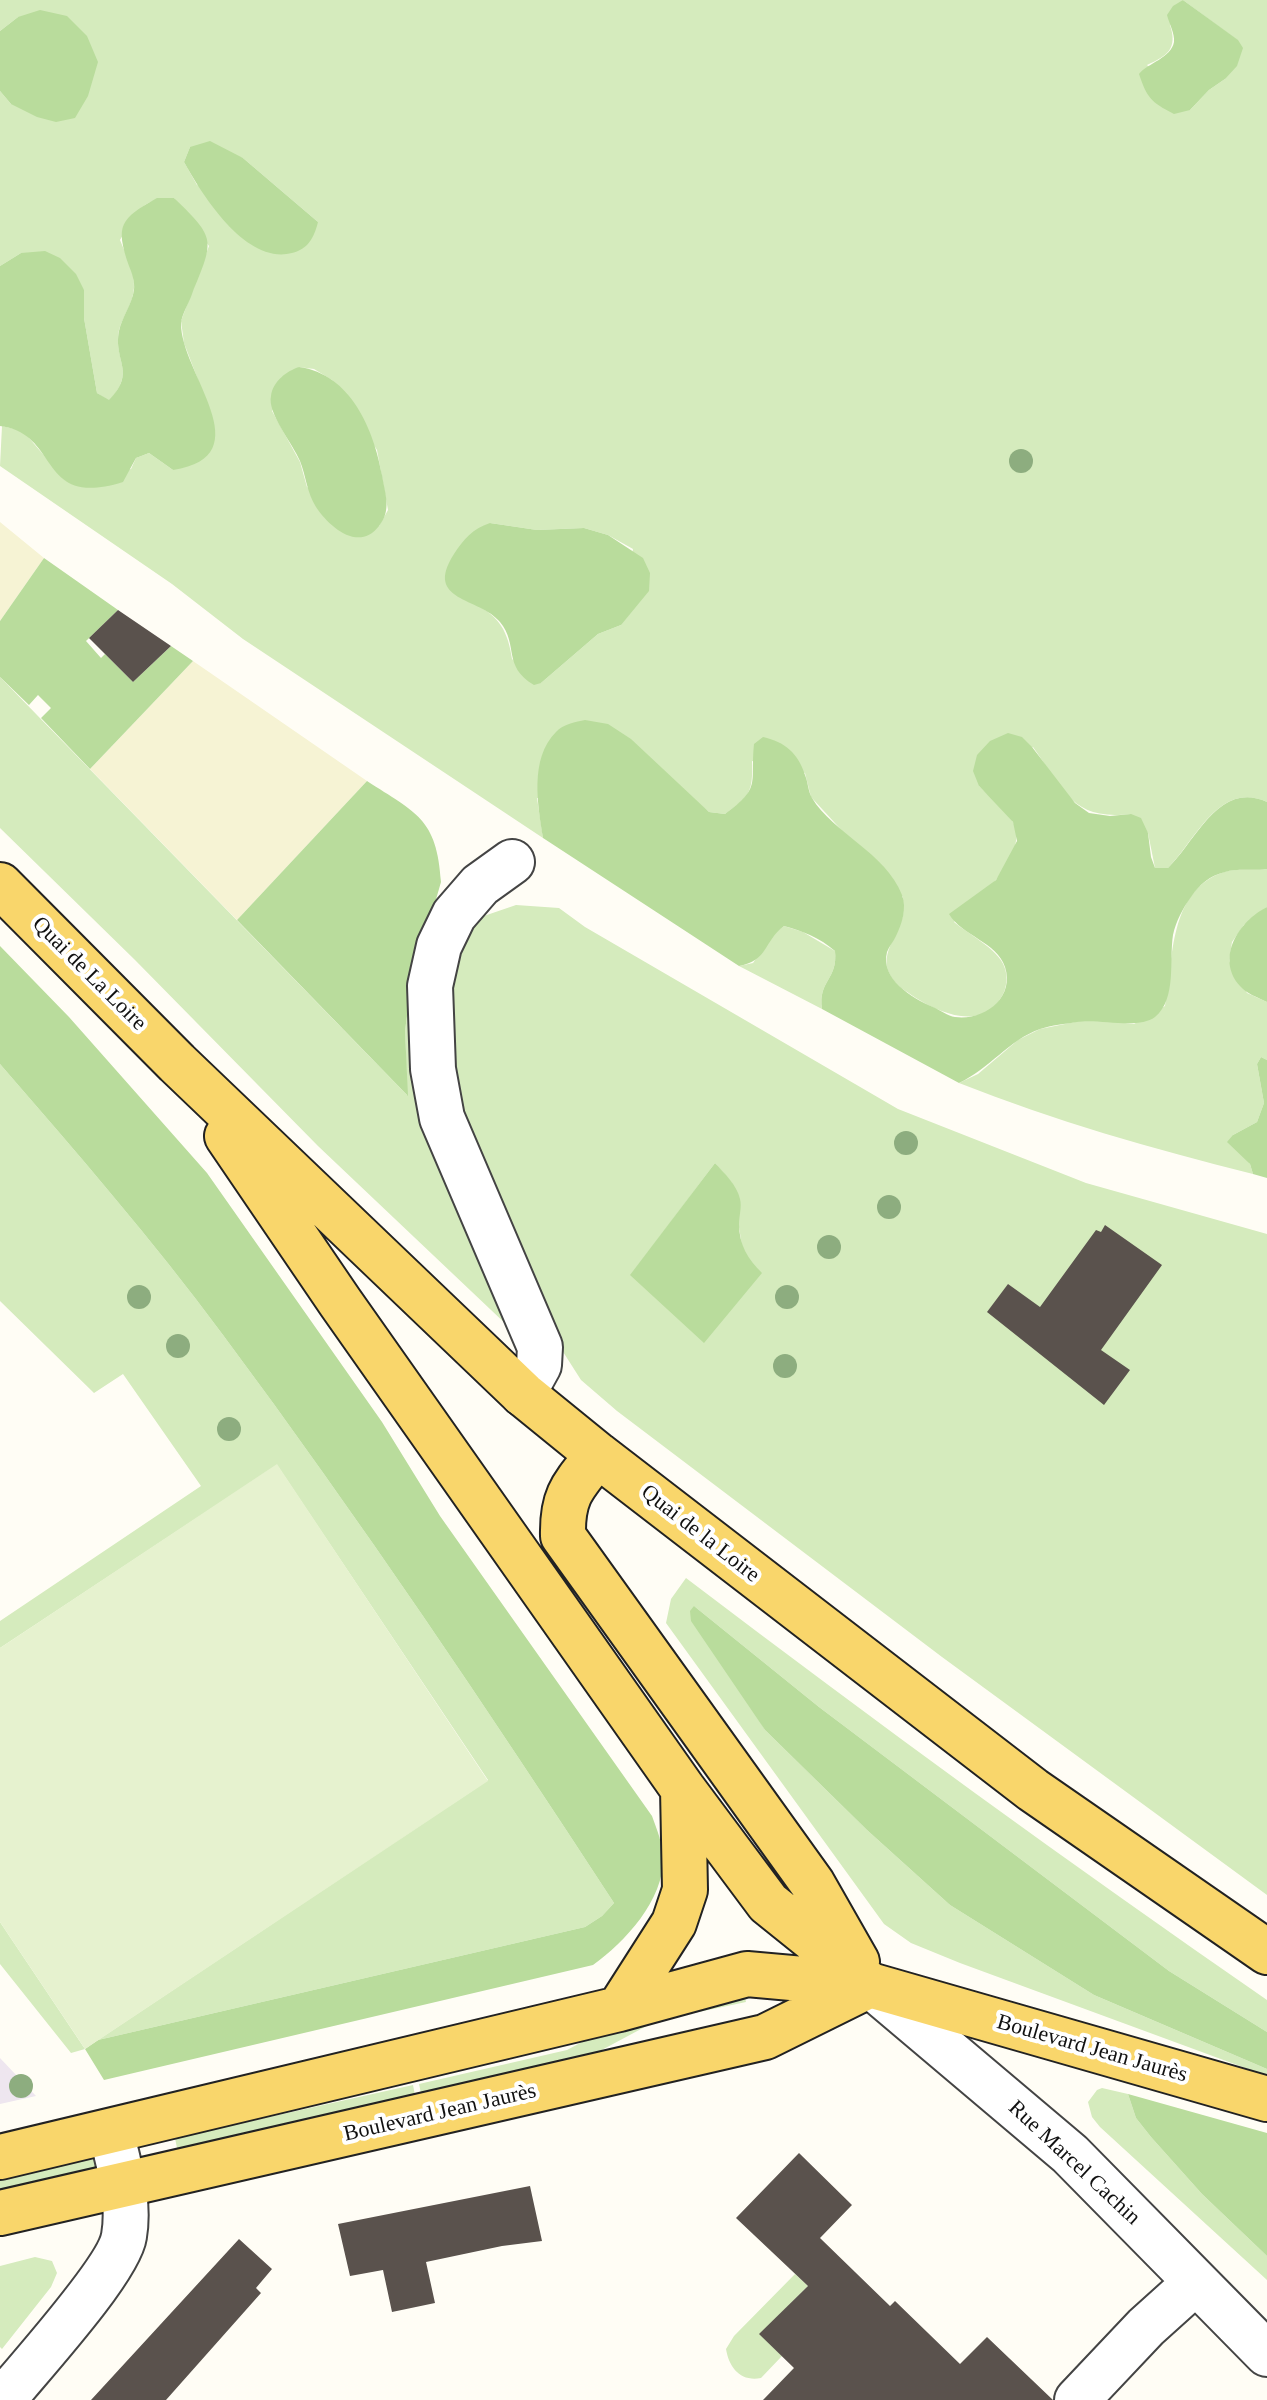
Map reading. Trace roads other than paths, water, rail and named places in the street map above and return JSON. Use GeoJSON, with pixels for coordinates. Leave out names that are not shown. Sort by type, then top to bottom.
{"type":"FeatureCollection","features":[{"type":"Feature","properties":{"kind":"main road","name":"Quai de La Loire"},"geometry":{"type":"LineString","coordinates":[[0,885],[177,1063]]}},
{"type":"Feature","properties":{"kind":"main road","name":"Quai de la Loire"},"geometry":{"type":"LineString","coordinates":[[177,1063],[523,1394],[1033,1790],[1267,1952]]}},
{"type":"Feature","properties":{"kind":"main road"},"geometry":{"type":"LineString","coordinates":[[177,1063],[340,1302],[683,1789],[768,1903],[870,1985]]}},
{"type":"Feature","properties":{"kind":"main road"},"geometry":{"type":"LineString","coordinates":[[598,1455],[571,1489],[563,1511],[563,1536],[812,1883],[870,1985]]}},
{"type":"Feature","properties":{"kind":"main road"},"geometry":{"type":"LineString","coordinates":[[619,2009],[674,1923],[685,1890],[683,1789]]}},
{"type":"Feature","properties":{"kind":"main road","name":"Boulevard Jean Jaurès"},"geometry":{"type":"LineString","coordinates":[[0,2157],[619,2009],[747,1974],[870,1985],[1267,2099]]}},
{"type":"Feature","properties":{"kind":"main road","name":"Boulevard Jean Jaurès"},"geometry":{"type":"LineString","coordinates":[[0,2213],[765,2037],[870,1985]]}},
{"type":"Feature","properties":{"kind":"street"},"geometry":{"type":"LineString","coordinates":[[512,862],[480,885],[454,915],[439,946],[430,986],[433,1069],[442,1118],[540,1347],[539,1365],[523,1394]]}},
{"type":"Feature","properties":{"kind":"street","name":"Rue Marcel Cachin"},"geometry":{"type":"LineString","coordinates":[[870,1985],[1070,2154],[1267,2354]]}},
{"type":"Feature","properties":{"kind":"street"},"geometry":{"type":"LineString","coordinates":[[3,2400],[107,2270],[124,2238],[124,2186],[111,2132]]}},
{"type":"Feature","properties":{"kind":"street"},"geometry":{"type":"LineString","coordinates":[[1077,2400],[1146,2327],[1196,2282]]}}]}
